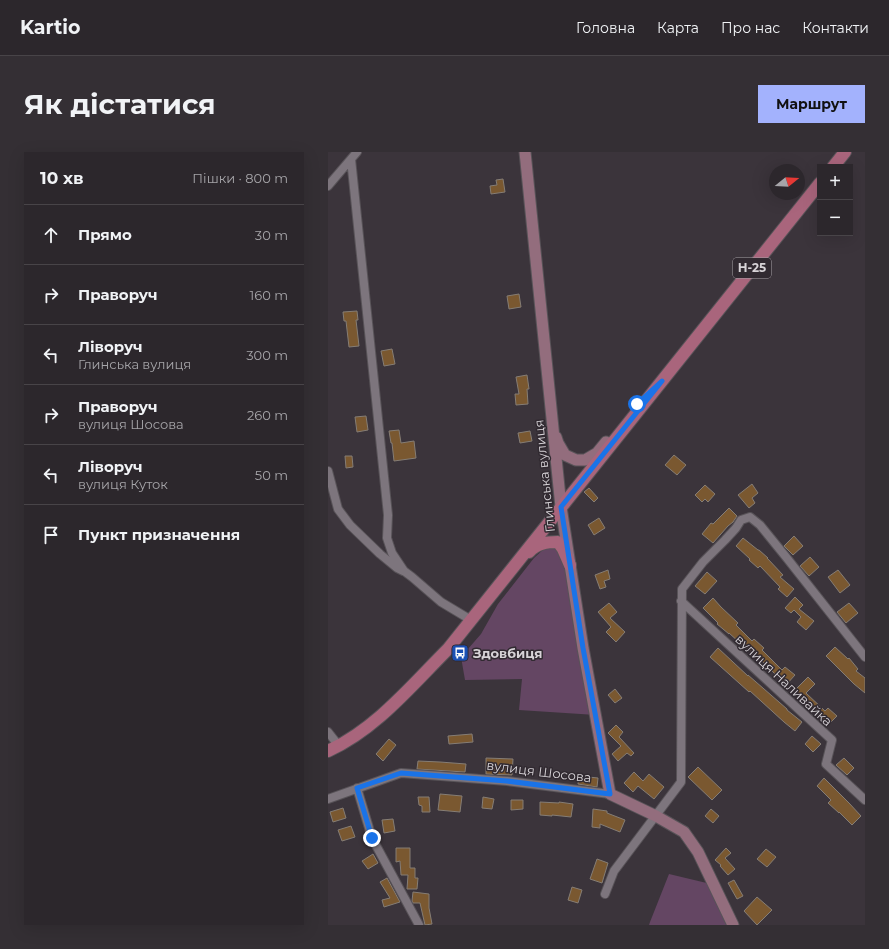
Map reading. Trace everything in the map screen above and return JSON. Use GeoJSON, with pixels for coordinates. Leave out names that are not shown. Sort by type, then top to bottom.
{"type":"FeatureCollection","features":[{"type":"Feature","properties":{"kind":"main road"},"geometry":{"type":"LineString","coordinates":[[835,164],[845,152]]}},
{"type":"Feature","properties":{"kind":"main road","name":"Н-25"},"geometry":{"type":"LineString","coordinates":[[333,749],[365,729],[386,711],[448,649],[817,187]]}},
{"type":"Feature","properties":{"kind":"main road"},"geometry":{"type":"LineString","coordinates":[[506,576],[511,574],[538,545],[548,542],[558,542],[570,565]]}},
{"type":"Feature","properties":{"kind":"street"},"geometry":{"type":"LineString","coordinates":[[328,186],[356,152]]}},
{"type":"Feature","properties":{"kind":"street","name":"Глинська вулиця"},"geometry":{"type":"LineString","coordinates":[[525,152],[561,507],[583,648],[610,794]]}},
{"type":"Feature","properties":{"kind":"street"},"geometry":{"type":"LineString","coordinates":[[351,159],[388,515],[386,538],[392,553],[404,571]]}},
{"type":"Feature","properties":{"kind":"street"},"geometry":{"type":"LineString","coordinates":[[553,430],[558,443],[565,454],[576,460],[585,460],[597,453],[637,404],[662,381]]}},
{"type":"Feature","properties":{"kind":"street"},"geometry":{"type":"LineString","coordinates":[[328,472],[338,509],[350,525],[397,568],[412,577],[441,602],[471,620]]}},
{"type":"Feature","properties":{"kind":"street"},"geometry":{"type":"LineString","coordinates":[[605,894],[614,871],[681,782],[682,589],[703,562],[736,528],[741,520],[750,517],[760,525],[865,657]]}},
{"type":"Feature","properties":{"kind":"street","name":"вулиця Наливайка"},"geometry":{"type":"LineString","coordinates":[[681,601],[832,740],[826,764],[865,800]]}},
{"type":"Feature","properties":{"kind":"street"},"geometry":{"type":"LineString","coordinates":[[328,732],[333,749]]}},
{"type":"Feature","properties":{"kind":"street","name":"вулиця Шосова"},"geometry":{"type":"LineString","coordinates":[[328,799],[401,773],[507,781],[610,794],[656,816],[684,832],[698,852],[733,925]]}},
{"type":"Feature","properties":{"kind":"street"},"geometry":{"type":"LineString","coordinates":[[357,788],[372,838],[419,925]]}},
{"type":"Feature","properties":{"kind":"shaded area"},"geometry":{"type":"Polygon","coordinates":[[[562,546],[596,715],[519,710],[522,679],[465,680],[461,657],[481,634],[498,604],[534,558],[546,547],[562,546]]]}},
{"type":"Feature","properties":{"kind":"shaded area"},"geometry":{"type":"Polygon","coordinates":[[[669,874],[715,885],[733,925],[649,925],[669,874]]]}},
{"type":"Feature","properties":{"kind":"building"},"geometry":{"type":"Polygon","coordinates":[[[503,179],[505,192],[491,194],[490,186],[497,185],[496,180],[503,179]]]}},
{"type":"Feature","properties":{"kind":"building"},"geometry":{"type":"Polygon","coordinates":[[[519,294],[521,307],[509,309],[507,296],[519,294]]]}},
{"type":"Feature","properties":{"kind":"building"},"geometry":{"type":"Polygon","coordinates":[[[357,311],[358,320],[356,320],[359,346],[349,347],[346,321],[344,321],[343,312],[357,311]]]}},
{"type":"Feature","properties":{"kind":"building"},"geometry":{"type":"Polygon","coordinates":[[[392,349],[395,364],[384,366],[381,351],[392,349]]]}},
{"type":"Feature","properties":{"kind":"building"},"geometry":{"type":"Polygon","coordinates":[[[527,375],[529,389],[527,389],[528,404],[516,405],[515,394],[519,394],[516,377],[527,375]]]}},
{"type":"Feature","properties":{"kind":"building"},"geometry":{"type":"Polygon","coordinates":[[[366,416],[368,430],[357,432],[355,417],[366,416]]]}},
{"type":"Feature","properties":{"kind":"building"},"geometry":{"type":"Polygon","coordinates":[[[399,430],[401,443],[414,441],[416,458],[394,461],[389,431],[399,430]]]}},
{"type":"Feature","properties":{"kind":"building"},"geometry":{"type":"Polygon","coordinates":[[[530,431],[532,441],[520,443],[518,433],[530,431]]]}},
{"type":"Feature","properties":{"kind":"building"},"geometry":{"type":"Polygon","coordinates":[[[674,455],[686,465],[677,475],[665,465],[674,455]]]}},
{"type":"Feature","properties":{"kind":"building"},"geometry":{"type":"Polygon","coordinates":[[[345,456],[352,456],[353,467],[346,468],[345,456]]]}},
{"type":"Feature","properties":{"kind":"building"},"geometry":{"type":"Polygon","coordinates":[[[752,484],[758,493],[752,498],[755,503],[749,508],[738,495],[752,484]]]}},
{"type":"Feature","properties":{"kind":"building"},"geometry":{"type":"Polygon","coordinates":[[[705,485],[715,494],[708,502],[705,499],[702,502],[695,495],[705,485]]]}},
{"type":"Feature","properties":{"kind":"building"},"geometry":{"type":"Polygon","coordinates":[[[589,488],[598,498],[594,502],[584,492],[589,488]]]}},
{"type":"Feature","properties":{"kind":"building"},"geometry":{"type":"Polygon","coordinates":[[[729,508],[737,516],[713,543],[702,534],[711,523],[713,524],[729,508]]]}},
{"type":"Feature","properties":{"kind":"building"},"geometry":{"type":"Polygon","coordinates":[[[599,518],[605,528],[594,535],[588,525],[599,518]]]}},
{"type":"Feature","properties":{"kind":"building"},"geometry":{"type":"Polygon","coordinates":[[[794,536],[803,546],[793,555],[784,546],[794,536]]]}},
{"type":"Feature","properties":{"kind":"building"},"geometry":{"type":"Polygon","coordinates":[[[743,538],[768,558],[783,575],[780,577],[794,589],[787,597],[778,589],[780,587],[760,566],[758,568],[736,546],[743,538]]]}},
{"type":"Feature","properties":{"kind":"building"},"geometry":{"type":"Polygon","coordinates":[[[810,557],[819,567],[809,576],[800,566],[810,557]]]}},
{"type":"Feature","properties":{"kind":"building"},"geometry":{"type":"Polygon","coordinates":[[[608,570],[610,579],[604,581],[606,587],[600,589],[595,575],[608,570]]]}},
{"type":"Feature","properties":{"kind":"building"},"geometry":{"type":"Polygon","coordinates":[[[838,570],[850,585],[840,593],[828,577],[838,570]]]}},
{"type":"Feature","properties":{"kind":"building"},"geometry":{"type":"Polygon","coordinates":[[[707,572],[717,581],[705,594],[695,586],[707,572]]]}},
{"type":"Feature","properties":{"kind":"building"},"geometry":{"type":"Polygon","coordinates":[[[795,597],[803,605],[799,609],[814,621],[806,630],[797,622],[801,617],[794,610],[791,613],[785,608],[795,597]]]}},
{"type":"Feature","properties":{"kind":"building"},"geometry":{"type":"Polygon","coordinates":[[[713,598],[738,623],[736,625],[752,641],[754,639],[764,648],[762,650],[782,670],[785,667],[795,675],[786,685],[757,656],[717,624],[718,623],[703,608],[713,598]]]}},
{"type":"Feature","properties":{"kind":"building"},"geometry":{"type":"Polygon","coordinates":[[[609,603],[617,612],[610,618],[625,632],[616,642],[606,632],[611,627],[598,612],[609,603]]]}},
{"type":"Feature","properties":{"kind":"building"},"geometry":{"type":"Polygon","coordinates":[[[849,603],[858,613],[846,623],[837,612],[849,603]]]}},
{"type":"Feature","properties":{"kind":"building"},"geometry":{"type":"Polygon","coordinates":[[[835,647],[848,659],[849,658],[858,669],[856,671],[865,678],[865,693],[826,656],[835,647]]]}},
{"type":"Feature","properties":{"kind":"building"},"geometry":{"type":"Polygon","coordinates":[[[718,648],[802,722],[795,731],[710,657],[718,648]]]}},
{"type":"Feature","properties":{"kind":"building"},"geometry":{"type":"Polygon","coordinates":[[[808,677],[815,684],[806,693],[825,711],[828,708],[837,716],[828,725],[794,691],[808,677]]]}},
{"type":"Feature","properties":{"kind":"building"},"geometry":{"type":"Polygon","coordinates":[[[615,689],[622,698],[615,703],[608,695],[615,689]]]}},
{"type":"Feature","properties":{"kind":"building"},"geometry":{"type":"Polygon","coordinates":[[[616,725],[623,732],[619,737],[634,753],[631,756],[627,753],[618,761],[612,754],[621,746],[608,733],[616,725]]]}},
{"type":"Feature","properties":{"kind":"building"},"geometry":{"type":"Polygon","coordinates":[[[472,734],[473,742],[449,744],[448,736],[472,734]]]}},
{"type":"Feature","properties":{"kind":"building"},"geometry":{"type":"Polygon","coordinates":[[[812,736],[821,744],[813,752],[805,744],[812,736]]]}},
{"type":"Feature","properties":{"kind":"building"},"geometry":{"type":"Polygon","coordinates":[[[389,739],[396,745],[383,761],[376,754],[389,739]]]}},
{"type":"Feature","properties":{"kind":"building"},"geometry":{"type":"Polygon","coordinates":[[[486,758],[513,759],[512,775],[486,774],[486,758]]]}},
{"type":"Feature","properties":{"kind":"building"},"geometry":{"type":"Polygon","coordinates":[[[844,758],[854,768],[847,775],[836,765],[844,758]]]}},
{"type":"Feature","properties":{"kind":"building"},"geometry":{"type":"Polygon","coordinates":[[[418,761],[466,764],[465,772],[417,769],[418,761]]]}},
{"type":"Feature","properties":{"kind":"building"},"geometry":{"type":"Polygon","coordinates":[[[698,767],[722,790],[712,800],[688,777],[698,767]]]}},
{"type":"Feature","properties":{"kind":"building"},"geometry":{"type":"Polygon","coordinates":[[[634,772],[643,781],[649,774],[664,787],[654,799],[638,786],[633,792],[624,783],[634,772]]]}},
{"type":"Feature","properties":{"kind":"building"},"geometry":{"type":"Polygon","coordinates":[[[579,776],[598,778],[597,787],[578,784],[579,776]]]}},
{"type":"Feature","properties":{"kind":"building"},"geometry":{"type":"Polygon","coordinates":[[[824,778],[861,816],[852,825],[828,803],[831,800],[817,786],[824,778]]]}},
{"type":"Feature","properties":{"kind":"building"},"geometry":{"type":"Polygon","coordinates":[[[440,794],[462,796],[460,812],[438,810],[440,794]]]}},
{"type":"Feature","properties":{"kind":"building"},"geometry":{"type":"Polygon","coordinates":[[[418,797],[429,797],[430,812],[422,812],[422,806],[419,805],[418,797]]]}},
{"type":"Feature","properties":{"kind":"building"},"geometry":{"type":"Polygon","coordinates":[[[483,797],[494,799],[492,809],[482,808],[483,797]]]}},
{"type":"Feature","properties":{"kind":"building"},"geometry":{"type":"Polygon","coordinates":[[[511,800],[523,800],[523,809],[511,810],[511,800]]]}},
{"type":"Feature","properties":{"kind":"building"},"geometry":{"type":"Polygon","coordinates":[[[540,802],[573,804],[571,817],[540,815],[540,802]]]}},
{"type":"Feature","properties":{"kind":"building"},"geometry":{"type":"Polygon","coordinates":[[[343,808],[346,818],[333,822],[330,812],[343,808]]]}},
{"type":"Feature","properties":{"kind":"building"},"geometry":{"type":"Polygon","coordinates":[[[593,809],[607,811],[607,813],[625,820],[620,832],[600,824],[600,828],[592,827],[593,809]]]}},
{"type":"Feature","properties":{"kind":"building"},"geometry":{"type":"Polygon","coordinates":[[[711,809],[719,816],[713,823],[705,816],[711,809]]]}},
{"type":"Feature","properties":{"kind":"building"},"geometry":{"type":"Polygon","coordinates":[[[393,819],[395,831],[384,833],[382,820],[393,819]]]}},
{"type":"Feature","properties":{"kind":"building"},"geometry":{"type":"Polygon","coordinates":[[[351,826],[355,837],[342,841],[338,830],[351,826]]]}},
{"type":"Feature","properties":{"kind":"building"},"geometry":{"type":"Polygon","coordinates":[[[396,848],[410,848],[410,868],[415,868],[415,878],[418,878],[417,889],[407,889],[408,875],[401,875],[400,861],[396,862],[396,848]]]}},
{"type":"Feature","properties":{"kind":"building"},"geometry":{"type":"Polygon","coordinates":[[[726,848],[731,853],[725,858],[735,869],[728,875],[720,866],[721,865],[715,860],[726,848]]]}},
{"type":"Feature","properties":{"kind":"building"},"geometry":{"type":"Polygon","coordinates":[[[766,849],[776,857],[767,867],[757,859],[766,849]]]}},
{"type":"Feature","properties":{"kind":"building"},"geometry":{"type":"Polygon","coordinates":[[[373,854],[378,863],[368,869],[362,861],[373,854]]]}},
{"type":"Feature","properties":{"kind":"building"},"geometry":{"type":"Polygon","coordinates":[[[597,859],[608,863],[602,883],[590,879],[597,859]]]}},
{"type":"Feature","properties":{"kind":"building"},"geometry":{"type":"Polygon","coordinates":[[[387,878],[400,902],[384,907],[382,900],[390,898],[380,882],[387,878]]]}},
{"type":"Feature","properties":{"kind":"building"},"geometry":{"type":"Polygon","coordinates":[[[734,880],[743,896],[737,899],[728,883],[734,880]]]}},
{"type":"Feature","properties":{"kind":"building"},"geometry":{"type":"Polygon","coordinates":[[[572,887],[582,890],[578,903],[568,900],[572,887]]]}},
{"type":"Feature","properties":{"kind":"building"},"geometry":{"type":"Polygon","coordinates":[[[413,892],[429,894],[429,908],[432,924],[425,925],[420,903],[413,903],[412,901],[413,892]]]}},
{"type":"Feature","properties":{"kind":"building"},"geometry":{"type":"Polygon","coordinates":[[[757,897],[772,910],[757,925],[744,911],[757,897]]]}},
{"type":"Feature","properties":{"kind":"place","name":"Здовбиця"},"geometry":{"type":"Point","coordinates":[460,653]}},
{"type":"Feature","properties":{"kind":"route"},"geometry":{"type":"LineString","coordinates":[[372,838],[357,788],[401,773],[507,781],[610,794],[583,648],[561,507],[662,381],[637,404]]}}]}
